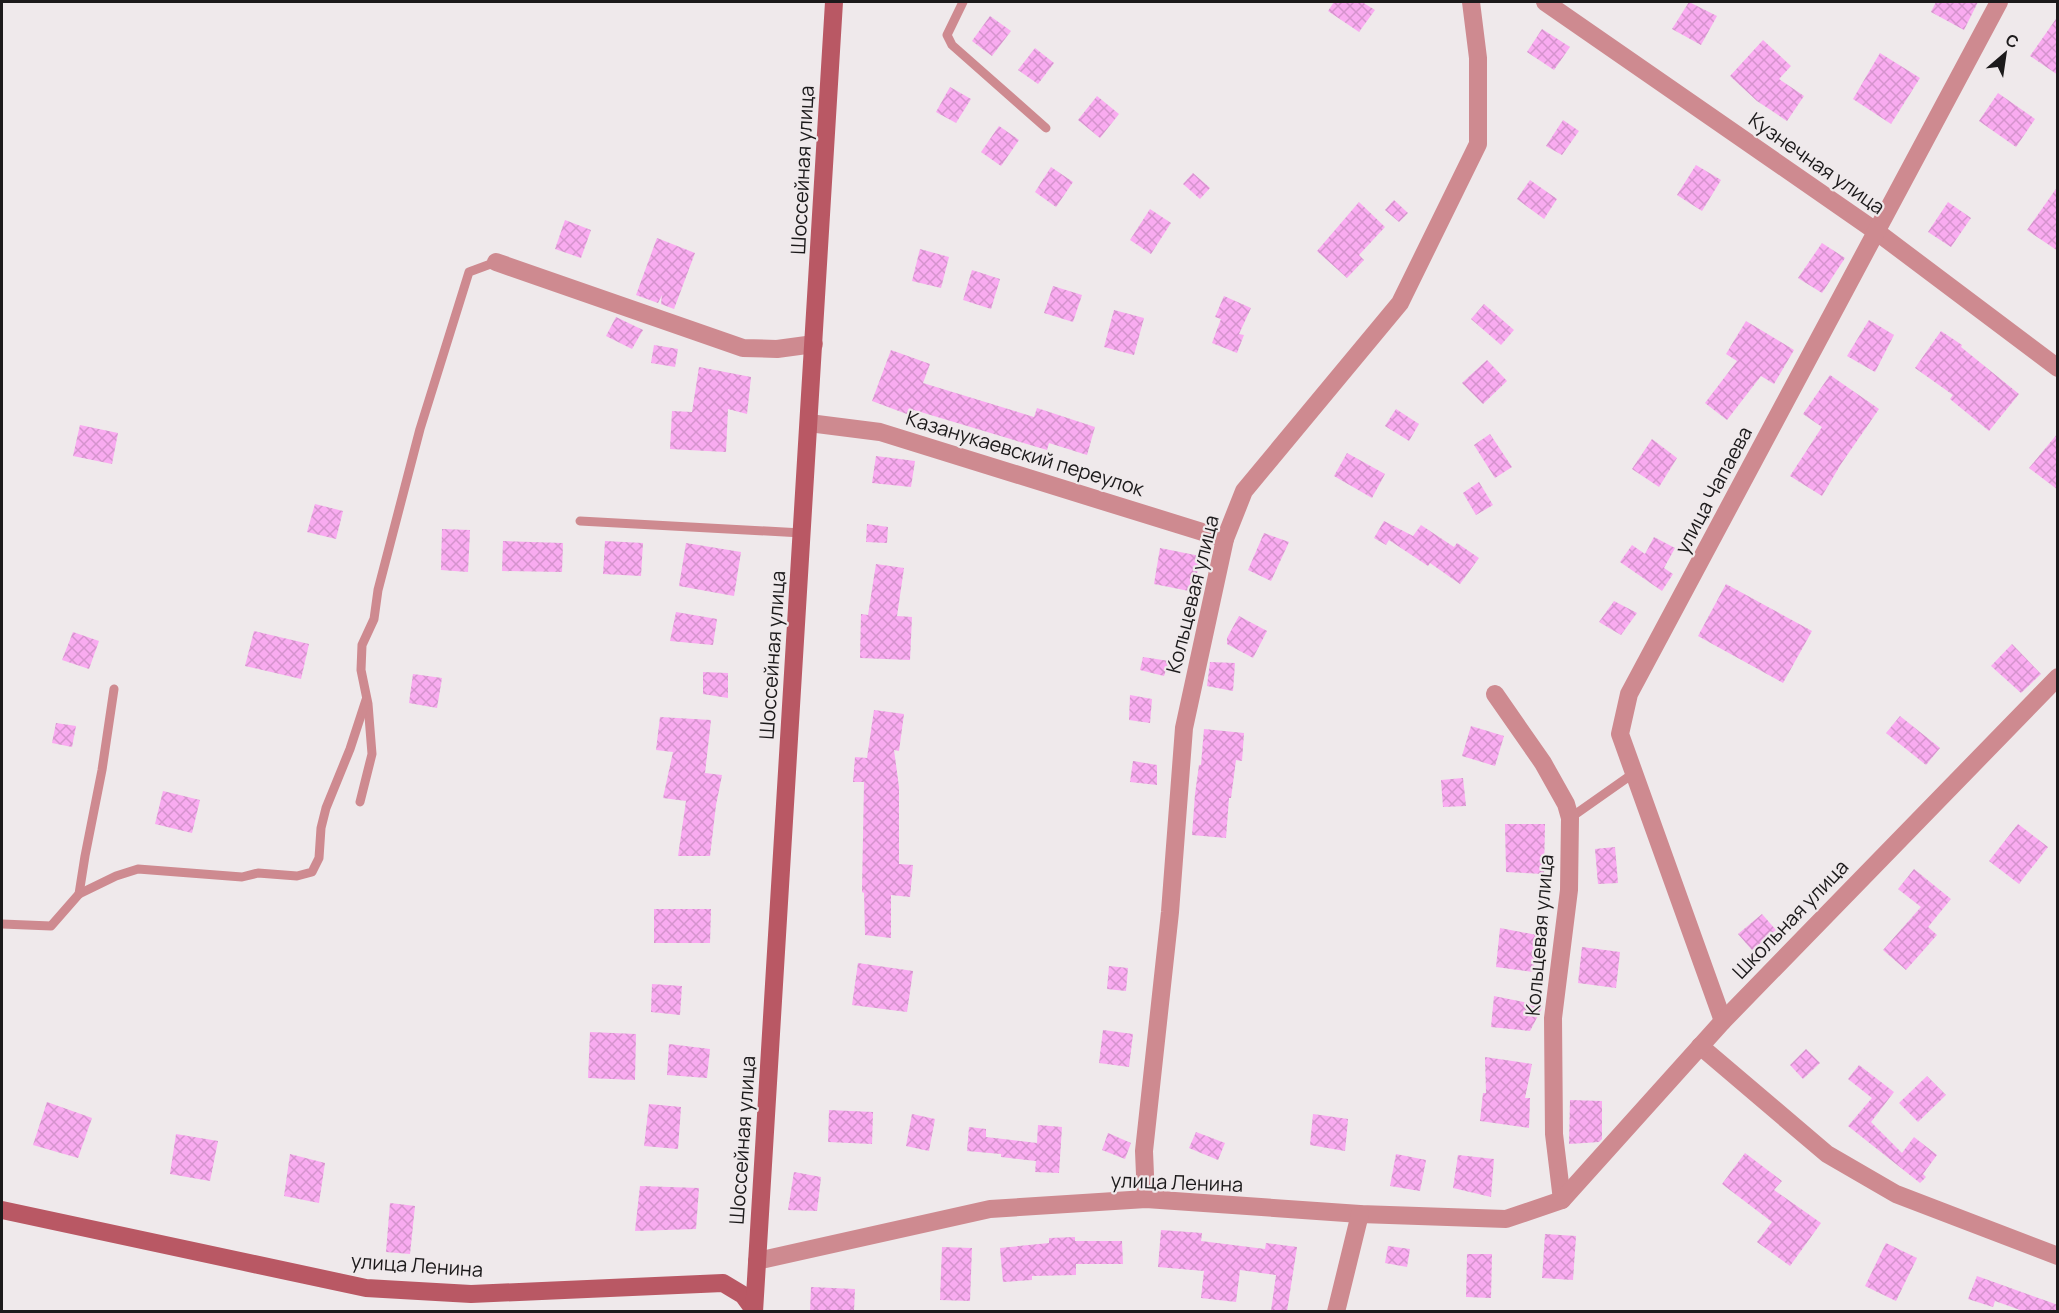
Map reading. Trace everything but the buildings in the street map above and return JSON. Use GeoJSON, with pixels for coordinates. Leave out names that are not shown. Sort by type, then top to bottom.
{"type":"FeatureCollection","features":[{"type":"Feature","properties":{"kind":"street","name":"Шоссейная улица"},"geometry":{"type":"LineString","coordinates":[[754,1311],[834,2]]}},
{"type":"Feature","properties":{"kind":"street","name":"Кольцевая улица"},"geometry":{"type":"LineString","coordinates":[[1146,1199],[1144,1151],[1170,912],[1184,728],[1225,539],[1244,490],[1400,303],[1478,144],[1478,58],[1471,2]]}},
{"type":"Feature","properties":{"kind":"street","name":"Кузнечная улица"},"geometry":{"type":"LineString","coordinates":[[1545,2],[1877,232],[2058,368]]}},
{"type":"Feature","properties":{"kind":"street","name":"улица Чапаева"},"geometry":{"type":"LineString","coordinates":[[1723,1021],[1620,734],[1629,694],[1999,2]]}},
{"type":"Feature","properties":{"kind":"street"},"geometry":{"type":"LineString","coordinates":[[496,262],[743,348],[777,349],[814,344]]}},
{"type":"Feature","properties":{"kind":"street","name":"Казанукаевский переулок"},"geometry":{"type":"LineString","coordinates":[[809,423],[880,432],[1225,539]]}},
{"type":"Feature","properties":{"kind":"street","name":"Школьная улица"},"geometry":{"type":"LineString","coordinates":[[1563,1200],[1723,1021],[2058,677]]}},
{"type":"Feature","properties":{"kind":"street","name":"Кольцевая улица"},"geometry":{"type":"LineString","coordinates":[[1495,694],[1543,763],[1566,804],[1570,818],[1569,890],[1553,1018],[1554,1134],[1563,1200]]}},
{"type":"Feature","properties":{"kind":"street"},"geometry":{"type":"LineString","coordinates":[[1700,1046],[1827,1155],[1896,1194],[2058,1256]]}},
{"type":"Feature","properties":{"kind":"street","name":"улица Ленина"},"geometry":{"type":"LineString","coordinates":[[757,1262],[990,1209],[1146,1199],[1360,1215],[1506,1219],[1563,1200]]}},
{"type":"Feature","properties":{"kind":"street","name":"улица Ленина"},"geometry":{"type":"LineString","coordinates":[[2,1210],[366,1288],[471,1294],[723,1284],[743,1295],[754,1311]]}},
{"type":"Feature","properties":{"kind":"street"},"geometry":{"type":"LineString","coordinates":[[1336,1311],[1360,1215]]}},
{"type":"Feature","properties":{"kind":"lane"},"geometry":{"type":"LineString","coordinates":[[963,2],[947,35],[952,45],[1046,128]]}},
{"type":"Feature","properties":{"kind":"lane"},"geometry":{"type":"LineString","coordinates":[[360,802],[372,754],[367,698],[361,670],[362,645],[374,619],[378,590],[420,429],[469,272],[496,262]]}},
{"type":"Feature","properties":{"kind":"lane"},"geometry":{"type":"LineString","coordinates":[[580,520],[802,533]]}},
{"type":"Feature","properties":{"kind":"lane"},"geometry":{"type":"LineString","coordinates":[[80,894],[114,688]]}},
{"type":"Feature","properties":{"kind":"lane"},"geometry":{"type":"LineString","coordinates":[[2,924],[51,926],[80,894],[116,876],[138,869],[242,877],[258,873],[297,876],[312,872],[319,858],[321,828],[326,808],[350,749],[367,698]]}},
{"type":"Feature","properties":{"kind":"lane"},"geometry":{"type":"LineString","coordinates":[[1570,818],[1634,773]]}}]}
